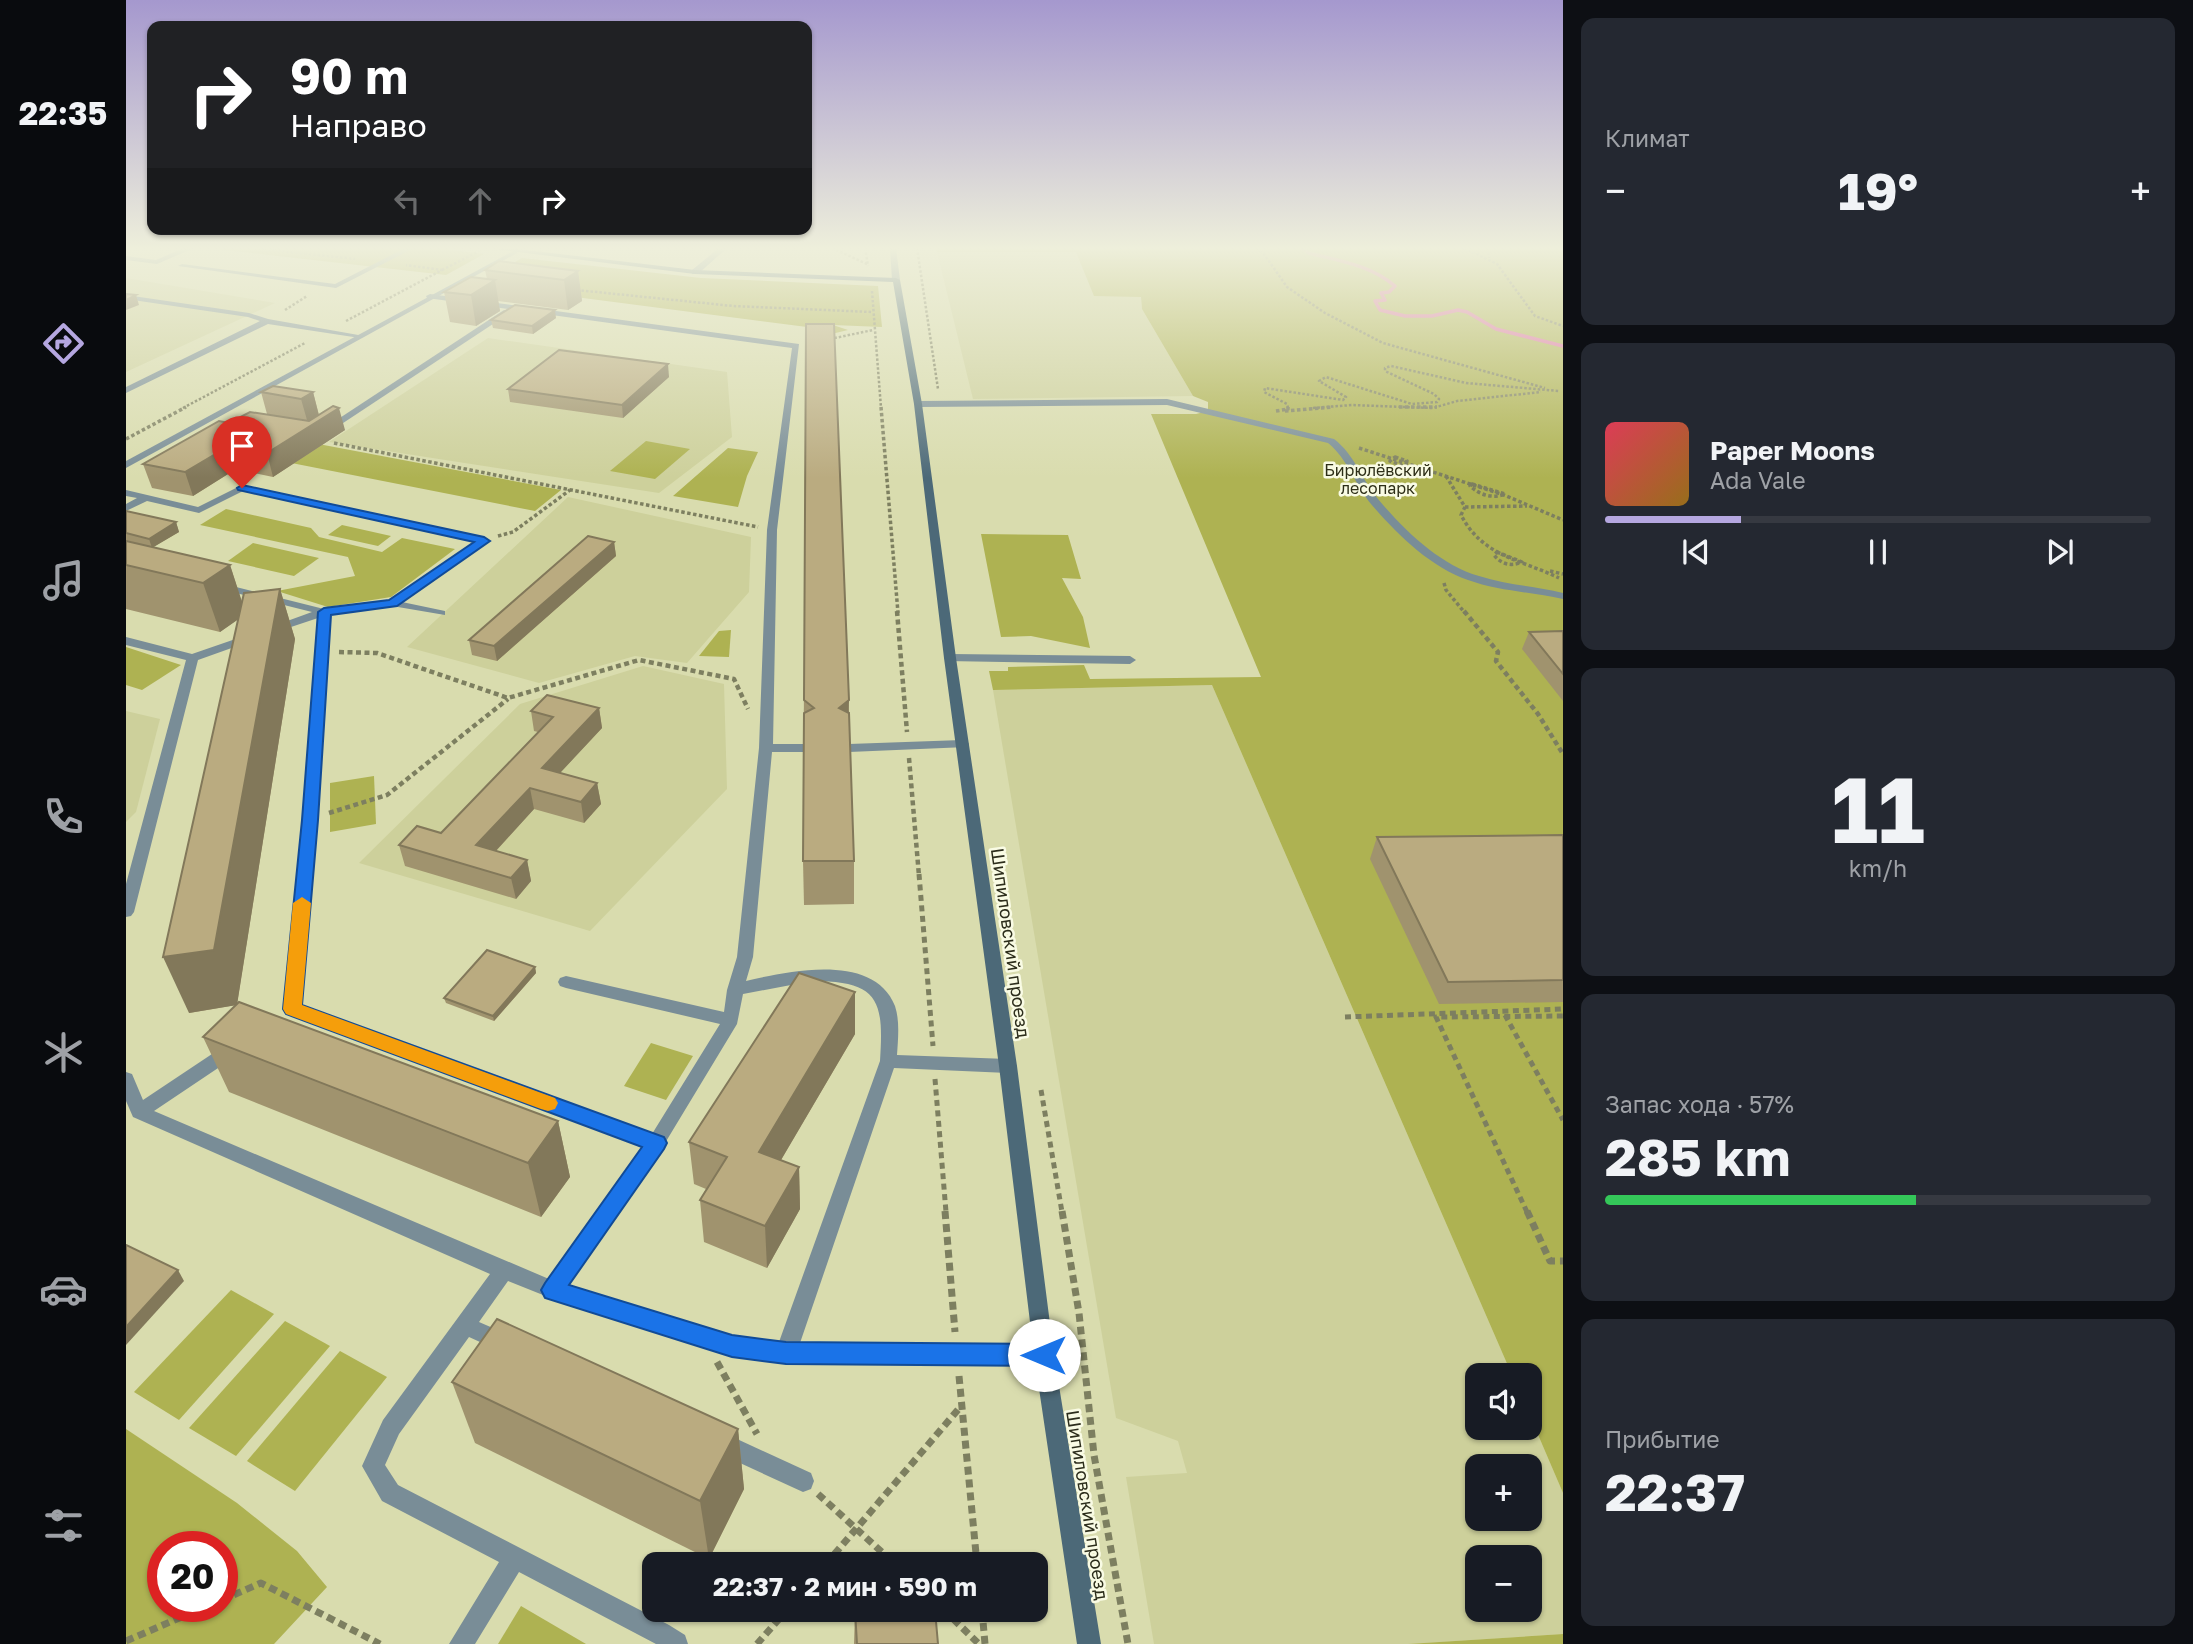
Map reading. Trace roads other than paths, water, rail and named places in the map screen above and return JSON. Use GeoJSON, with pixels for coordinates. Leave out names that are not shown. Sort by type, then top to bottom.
{"type":"FeatureCollection","features":[{"type":"Feature","properties":{"kind":"main road","name":"Шипиловский проезд"},"geometry":{"type":"LineString","coordinates":[[904,325],[918,404],[950,658],[1008,1066],[1044,1355],[1089,1644]]}},
{"type":"Feature","properties":{"kind":"street"},"geometry":{"type":"LineString","coordinates":[[126,390],[259,325]]}},
{"type":"Feature","properties":{"kind":"street"},"geometry":{"type":"LineString","coordinates":[[289,325],[360,337]]}},
{"type":"Feature","properties":{"kind":"street"},"geometry":{"type":"LineString","coordinates":[[126,465],[381,325]]}},
{"type":"Feature","properties":{"kind":"street"},"geometry":{"type":"LineString","coordinates":[[313,439],[487,325]]}},
{"type":"Feature","properties":{"kind":"street"},"geometry":{"type":"LineString","coordinates":[[553,1290],[656,1143],[731,1020],[735,990],[745,957],[766,748],[772,530],[796,346],[642,325]]}},
{"type":"Feature","properties":{"kind":"street"},"geometry":{"type":"LineString","coordinates":[[1167,402],[1180,414]]}},
{"type":"Feature","properties":{"kind":"street"},"geometry":{"type":"LineString","coordinates":[[1167,402],[1331,441],[1340,446],[1375,502],[1438,561],[1474,578],[1563,596]]}},
{"type":"Feature","properties":{"kind":"street"},"geometry":{"type":"LineString","coordinates":[[918,404],[1167,402],[1205,407]]}},
{"type":"Feature","properties":{"kind":"street"},"geometry":{"type":"LineString","coordinates":[[206,421],[225,424]]}},
{"type":"Feature","properties":{"kind":"street"},"geometry":{"type":"LineString","coordinates":[[126,493],[199,510],[242,488],[484,541],[392,603]]}},
{"type":"Feature","properties":{"kind":"street"},"geometry":{"type":"LineString","coordinates":[[126,508],[145,498]]}},
{"type":"Feature","properties":{"kind":"street"},"geometry":{"type":"LineString","coordinates":[[205,582],[324,612]]}},
{"type":"Feature","properties":{"kind":"street"},"geometry":{"type":"LineString","coordinates":[[126,641],[192,658],[324,612],[392,603],[441,613]]}},
{"type":"Feature","properties":{"kind":"street"},"geometry":{"type":"LineString","coordinates":[[324,612],[310,820],[287,1013],[656,1143]]}},
{"type":"Feature","properties":{"kind":"street"},"geometry":{"type":"LineString","coordinates":[[126,912],[192,658]]}},
{"type":"Feature","properties":{"kind":"street"},"geometry":{"type":"LineString","coordinates":[[950,658],[1130,660]]}},
{"type":"Feature","properties":{"kind":"street"},"geometry":{"type":"LineString","coordinates":[[849,748],[962,744]]}},
{"type":"Feature","properties":{"kind":"street"},"geometry":{"type":"LineString","coordinates":[[766,748],[805,748]]}},
{"type":"Feature","properties":{"kind":"street"},"geometry":{"type":"LineString","coordinates":[[735,990],[797,977],[839,975],[863,983],[882,997],[890,1020],[888,1061],[786,1353]]}},
{"type":"Feature","properties":{"kind":"street"},"geometry":{"type":"LineString","coordinates":[[566,982],[731,1020]]}},
{"type":"Feature","properties":{"kind":"street"},"geometry":{"type":"LineString","coordinates":[[139,1112],[248,1038]]}},
{"type":"Feature","properties":{"kind":"street"},"geometry":{"type":"LineString","coordinates":[[888,1061],[1008,1066]]}},
{"type":"Feature","properties":{"kind":"street"},"geometry":{"type":"LineString","coordinates":[[126,1079],[139,1112],[504,1271],[553,1290],[702,1337],[732,1346],[786,1353],[1044,1355]]}},
{"type":"Feature","properties":{"kind":"street"},"geometry":{"type":"LineString","coordinates":[[504,1271],[391,1427],[373,1466],[390,1493],[661,1633],[676,1644]]}},
{"type":"Feature","properties":{"kind":"street"},"geometry":{"type":"LineString","coordinates":[[465,1325],[515,1348]]}},
{"type":"Feature","properties":{"kind":"street"},"geometry":{"type":"LineString","coordinates":[[702,1434],[803,1481]]}},
{"type":"Feature","properties":{"kind":"street"},"geometry":{"type":"LineString","coordinates":[[461,1644],[515,1557]]}},
{"type":"Feature","properties":{"kind":"waterway"},"geometry":{"type":"LineString","coordinates":[[1489,325],[1496,329],[1563,346]]}},
{"type":"Feature","properties":{"kind":"park label","name":"Бирюлёвский лесопарк"},"geometry":{"type":"Point","coordinates":[1378,479]}}]}
